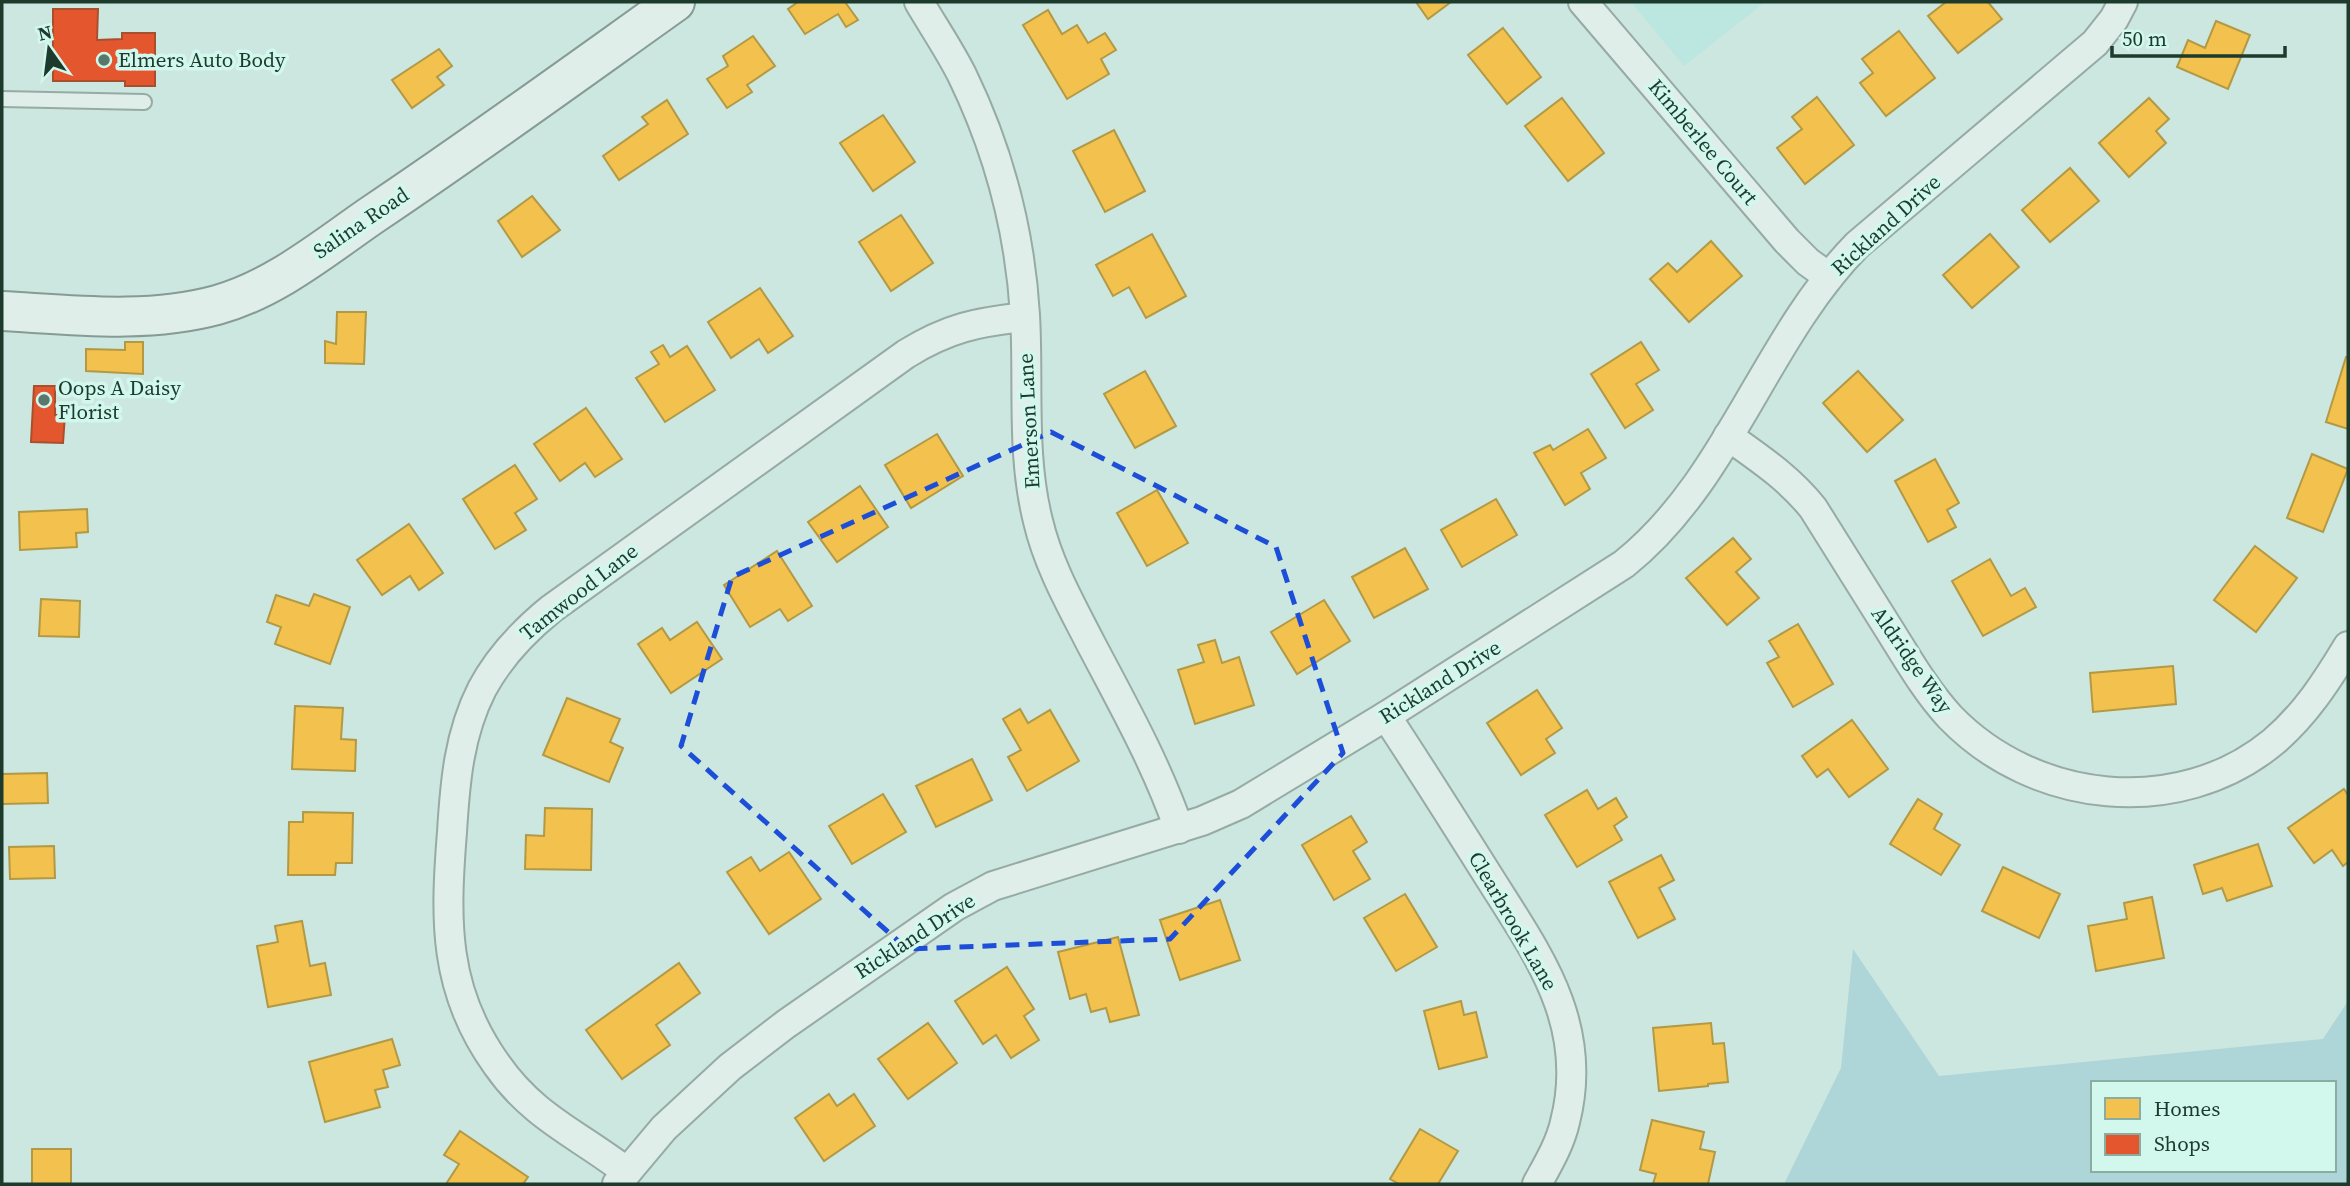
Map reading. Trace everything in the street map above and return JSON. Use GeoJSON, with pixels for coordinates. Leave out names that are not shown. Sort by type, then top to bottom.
{"type":"FeatureCollection","features":[{"type":"Feature","properties":{"kind":"street","name":"Salina Road"},"geometry":{"type":"LineString","coordinates":[[2,311],[145,316],[208,307],[253,292],[290,271],[465,152],[675,2]]}},
{"type":"Feature","properties":{"kind":"street","name":"Emerson Lane"},"geometry":{"type":"LineString","coordinates":[[919,2],[961,74],[990,146],[1013,224],[1021,265],[1025,317],[1029,461],[1033,502],[1049,558],[1161,779],[1179,829]]}},
{"type":"Feature","properties":{"kind":"street","name":"Kimberlee Court"},"geometry":{"type":"LineString","coordinates":[[1583,2],[1787,241],[1808,262],[1829,277]]}},
{"type":"Feature","properties":{"kind":"street","name":"Rickland Drive"},"geometry":{"type":"LineString","coordinates":[[622,1178],[671,1121],[730,1067],[786,1024],[954,907],[993,886],[1179,829],[1241,804],[1387,716],[1611,574],[1637,553],[1684,504],[1806,309],[1857,245],[2095,43],[2114,19],[2123,2]]}},
{"type":"Feature","properties":{"kind":"street","name":"Tamwood Lane"},"geometry":{"type":"LineString","coordinates":[[622,1178],[522,1096],[485,1047],[462,997],[449,937],[448,887],[458,765],[465,730],[479,696],[506,652],[527,629],[551,609],[906,354],[940,334],[960,327],[1025,317]]}},
{"type":"Feature","properties":{"kind":"street","name":"Aldridge Way"},"geometry":{"type":"LineString","coordinates":[[1728,436],[1778,471],[1802,494],[1922,682],[1951,718],[1991,751],[2046,779],[2098,791],[2139,793],[2177,789],[2218,775],[2256,754],[2287,730],[2314,699],[2348,646]]}},
{"type":"Feature","properties":{"kind":"street","name":"Clearbrook Lane"},"geometry":{"type":"LineString","coordinates":[[1387,716],[1540,958],[1564,1015],[1572,1057],[1567,1109],[1558,1142],[1537,1184]]}},
{"type":"Feature","properties":{"kind":"lane"},"geometry":{"type":"LineString","coordinates":[[2,99],[144,102]]}},
{"type":"Feature","properties":{"kind":"highlighted area"},"geometry":{"type":"Polygon","coordinates":[[[1051,432],[1276,547],[1343,753],[1170,939],[907,949],[681,746],[732,577],[1051,432]]]}},
{"type":"Feature","properties":{"kind":"shaded area"},"geometry":{"type":"Polygon","coordinates":[[[1631,2],[1765,2],[1684,66],[1631,2]]]}},
{"type":"Feature","properties":{"kind":"shaded area"},"geometry":{"type":"Polygon","coordinates":[[[1853,949],[1939,1076],[2323,1039],[2348,1001],[2348,1184],[1784,1184],[1841,1068],[1853,949]]]}},
{"type":"Feature","properties":{"kind":"building: Homes"},"geometry":{"type":"Polygon","coordinates":[[[798,2],[845,2],[858,20],[846,27],[838,14],[805,34],[788,9],[798,2]]]}},
{"type":"Feature","properties":{"kind":"building: Homes"},"geometry":{"type":"Polygon","coordinates":[[[1416,2],[1451,2],[1428,19],[1416,2]]]}},
{"type":"Feature","properties":{"kind":"building: Homes"},"geometry":{"type":"Polygon","coordinates":[[[1946,2],[1988,2],[2002,19],[1958,53],[1928,16],[1946,2]]]}},
{"type":"Feature","properties":{"kind":"building: Homes"},"geometry":{"type":"Polygon","coordinates":[[[1048,10],[1062,34],[1077,25],[1088,43],[1105,33],[1116,50],[1101,59],[1109,74],[1067,99],[1023,25],[1048,10]]]}},
{"type":"Feature","properties":{"kind":"building: Homes"},"geometry":{"type":"Polygon","coordinates":[[[2216,21],[2250,35],[2228,89],[2177,67],[2188,40],[2205,48],[2216,21]]]}},
{"type":"Feature","properties":{"kind":"building: Homes"},"geometry":{"type":"Polygon","coordinates":[[[1503,28],[1541,77],[1507,104],[1468,55],[1503,28]]]}},
{"type":"Feature","properties":{"kind":"building: Homes"},"geometry":{"type":"Polygon","coordinates":[[[1899,31],[1935,78],[1886,116],[1860,83],[1873,73],[1862,59],[1899,31]]]}},
{"type":"Feature","properties":{"kind":"building: Homes"},"geometry":{"type":"Polygon","coordinates":[[[753,36],[775,66],[747,85],[752,92],[727,108],[707,79],[728,66],[723,56],[753,36]]]}},
{"type":"Feature","properties":{"kind":"building: Homes"},"geometry":{"type":"Polygon","coordinates":[[[439,49],[452,66],[437,77],[444,85],[412,108],[392,80],[439,49]]]}},
{"type":"Feature","properties":{"kind":"building: Homes"},"geometry":{"type":"Polygon","coordinates":[[[1817,97],[1854,145],[1805,184],[1777,148],[1802,129],[1792,117],[1817,97]]]}},
{"type":"Feature","properties":{"kind":"building: Homes"},"geometry":{"type":"Polygon","coordinates":[[[1562,98],[1604,153],[1568,181],[1525,126],[1562,98]]]}},
{"type":"Feature","properties":{"kind":"building: Homes"},"geometry":{"type":"Polygon","coordinates":[[[2149,98],[2169,119],[2156,131],[2166,143],[2129,177],[2099,143],[2149,98]]]}},
{"type":"Feature","properties":{"kind":"building: Homes"},"geometry":{"type":"Polygon","coordinates":[[[667,100],[688,134],[619,180],[603,156],[648,124],[642,117],[667,100]]]}},
{"type":"Feature","properties":{"kind":"building: Homes"},"geometry":{"type":"Polygon","coordinates":[[[883,115],[915,162],[873,191],[840,143],[883,115]]]}},
{"type":"Feature","properties":{"kind":"building: Homes"},"geometry":{"type":"Polygon","coordinates":[[[1114,130],[1145,191],[1105,212],[1073,151],[1114,130]]]}},
{"type":"Feature","properties":{"kind":"building: Homes"},"geometry":{"type":"Polygon","coordinates":[[[2070,168],[2099,201],[2050,242],[2022,210],[2070,168]]]}},
{"type":"Feature","properties":{"kind":"building: Homes"},"geometry":{"type":"Polygon","coordinates":[[[532,196],[560,230],[522,257],[498,221],[532,196]]]}},
{"type":"Feature","properties":{"kind":"building: Homes"},"geometry":{"type":"Polygon","coordinates":[[[901,215],[933,263],[891,291],[859,242],[901,215]]]}},
{"type":"Feature","properties":{"kind":"building: Homes"},"geometry":{"type":"Polygon","coordinates":[[[1152,234],[1186,296],[1146,318],[1129,287],[1113,296],[1096,265],[1152,234]]]}},
{"type":"Feature","properties":{"kind":"building: Homes"},"geometry":{"type":"Polygon","coordinates":[[[1990,234],[2019,267],[1972,308],[1943,275],[1990,234]]]}},
{"type":"Feature","properties":{"kind":"building: Homes"},"geometry":{"type":"Polygon","coordinates":[[[1711,241],[1742,276],[1689,322],[1650,279],[1668,263],[1677,272],[1711,241]]]}},
{"type":"Feature","properties":{"kind":"building: Homes"},"geometry":{"type":"Polygon","coordinates":[[[760,288],[793,336],[768,353],[759,339],[731,358],[708,322],[760,288]]]}},
{"type":"Feature","properties":{"kind":"building: Homes"},"geometry":{"type":"Polygon","coordinates":[[[337,312],[366,312],[364,364],[325,363],[325,341],[336,344],[337,312]]]}},
{"type":"Feature","properties":{"kind":"building: Homes"},"geometry":{"type":"Polygon","coordinates":[[[125,342],[143,342],[143,374],[86,371],[86,349],[125,350],[125,342]]]}},
{"type":"Feature","properties":{"kind":"building: Homes"},"geometry":{"type":"Polygon","coordinates":[[[1641,342],[1659,370],[1636,384],[1653,410],[1625,428],[1591,374],[1641,342]]]}},
{"type":"Feature","properties":{"kind":"building: Homes"},"geometry":{"type":"Polygon","coordinates":[[[663,345],[670,357],[687,346],[715,390],[665,422],[636,378],[659,364],[651,352],[663,345]]]}},
{"type":"Feature","properties":{"kind":"building: Homes"},"geometry":{"type":"Polygon","coordinates":[[[2348,357],[2348,429],[2326,422],[2348,357]]]}},
{"type":"Feature","properties":{"kind":"building: Homes"},"geometry":{"type":"Polygon","coordinates":[[[1145,371],[1176,426],[1135,448],[1104,394],[1145,371]]]}},
{"type":"Feature","properties":{"kind":"building: Homes"},"geometry":{"type":"Polygon","coordinates":[[[1858,371],[1903,420],[1867,452],[1823,403],[1858,371]]]}},
{"type":"Feature","properties":{"kind":"building: Homes"},"geometry":{"type":"Polygon","coordinates":[[[586,408],[622,459],[595,477],[585,463],[560,481],[534,444],[586,408]]]}},
{"type":"Feature","properties":{"kind":"building: Homes"},"geometry":{"type":"Polygon","coordinates":[[[1588,429],[1606,458],[1581,473],[1590,489],[1565,505],[1534,453],[1550,445],[1553,450],[1588,429]]]}},
{"type":"Feature","properties":{"kind":"building: Homes"},"geometry":{"type":"Polygon","coordinates":[[[937,434],[963,476],[911,508],[885,465],[937,434]]]}},
{"type":"Feature","properties":{"kind":"building: Homes"},"geometry":{"type":"Polygon","coordinates":[[[2312,454],[2348,469],[2323,532],[2287,518],[2312,454]]]}},
{"type":"Feature","properties":{"kind":"building: Homes"},"geometry":{"type":"Polygon","coordinates":[[[1935,459],[1959,503],[1947,510],[1956,527],[1928,542],[1895,481],[1935,459]]]}},
{"type":"Feature","properties":{"kind":"building: Homes"},"geometry":{"type":"Polygon","coordinates":[[[515,465],[537,499],[515,513],[526,530],[495,549],[463,499],[515,465]]]}},
{"type":"Feature","properties":{"kind":"building: Homes"},"geometry":{"type":"Polygon","coordinates":[[[860,486],[888,527],[837,562],[808,522],[860,486]]]}},
{"type":"Feature","properties":{"kind":"building: Homes"},"geometry":{"type":"Polygon","coordinates":[[[1157,490],[1188,543],[1147,566],[1117,513],[1157,490]]]}},
{"type":"Feature","properties":{"kind":"building: Homes"},"geometry":{"type":"Polygon","coordinates":[[[1496,499],[1517,535],[1462,567],[1441,530],[1496,499]]]}},
{"type":"Feature","properties":{"kind":"building: Homes"},"geometry":{"type":"Polygon","coordinates":[[[87,509],[88,532],[76,533],[77,547],[20,550],[19,512],[87,509]]]}},
{"type":"Feature","properties":{"kind":"building: Homes"},"geometry":{"type":"Polygon","coordinates":[[[409,524],[443,573],[419,590],[410,576],[382,595],[357,560],[409,524]]]}},
{"type":"Feature","properties":{"kind":"building: Homes"},"geometry":{"type":"Polygon","coordinates":[[[1733,538],[1751,559],[1736,572],[1759,598],[1727,625],[1686,578],[1733,538]]]}},
{"type":"Feature","properties":{"kind":"building: Homes"},"geometry":{"type":"Polygon","coordinates":[[[2255,546],[2297,578],[2256,632],[2214,600],[2255,546]]]}},
{"type":"Feature","properties":{"kind":"building: Homes"},"geometry":{"type":"Polygon","coordinates":[[[1405,548],[1428,589],[1374,618],[1352,577],[1405,548]]]}},
{"type":"Feature","properties":{"kind":"building: Homes"},"geometry":{"type":"Polygon","coordinates":[[[777,551],[812,606],[788,621],[780,609],[750,627],[724,585],[777,551]]]}},
{"type":"Feature","properties":{"kind":"building: Homes"},"geometry":{"type":"Polygon","coordinates":[[[1990,559],[2011,596],[2025,588],[2036,607],[1983,636],[1952,581],[1990,559]]]}},
{"type":"Feature","properties":{"kind":"building: Homes"},"geometry":{"type":"Polygon","coordinates":[[[314,594],[350,607],[330,664],[275,644],[281,627],[267,622],[276,595],[309,606],[314,594]]]}},
{"type":"Feature","properties":{"kind":"building: Homes"},"geometry":{"type":"Polygon","coordinates":[[[41,599],[80,601],[79,637],[39,636],[41,599]]]}},
{"type":"Feature","properties":{"kind":"building: Homes"},"geometry":{"type":"Polygon","coordinates":[[[1324,600],[1350,641],[1297,674],[1271,632],[1324,600]]]}},
{"type":"Feature","properties":{"kind":"building: Homes"},"geometry":{"type":"Polygon","coordinates":[[[697,622],[722,659],[671,693],[638,644],[662,628],[670,640],[697,622]]]}},
{"type":"Feature","properties":{"kind":"building: Homes"},"geometry":{"type":"Polygon","coordinates":[[[1798,624],[1833,684],[1793,707],[1767,663],[1779,657],[1769,641],[1798,624]]]}},
{"type":"Feature","properties":{"kind":"building: Homes"},"geometry":{"type":"Polygon","coordinates":[[[1215,640],[1222,663],[1239,657],[1254,705],[1195,724],[1178,670],[1204,662],[1198,645],[1215,640]]]}},
{"type":"Feature","properties":{"kind":"building: Homes"},"geometry":{"type":"Polygon","coordinates":[[[2173,666],[2176,704],[2093,712],[2090,673],[2173,666]]]}},
{"type":"Feature","properties":{"kind":"building: Homes"},"geometry":{"type":"Polygon","coordinates":[[[1537,690],[1562,728],[1546,739],[1555,753],[1521,775],[1487,723],[1537,690]]]}},
{"type":"Feature","properties":{"kind":"building: Homes"},"geometry":{"type":"Polygon","coordinates":[[[567,698],[620,719],[610,742],[623,748],[609,782],[543,755],[567,698]]]}},
{"type":"Feature","properties":{"kind":"building: Homes"},"geometry":{"type":"Polygon","coordinates":[[[295,706],[343,708],[341,739],[356,740],[355,771],[292,769],[295,706]]]}},
{"type":"Feature","properties":{"kind":"building: Homes"},"geometry":{"type":"Polygon","coordinates":[[[1020,709],[1028,723],[1050,710],[1079,761],[1027,791],[1008,757],[1021,750],[1003,719],[1020,709]]]}},
{"type":"Feature","properties":{"kind":"building: Homes"},"geometry":{"type":"Polygon","coordinates":[[[1852,720],[1888,769],[1849,797],[1828,769],[1817,777],[1802,756],[1852,720]]]}},
{"type":"Feature","properties":{"kind":"building: Homes"},"geometry":{"type":"Polygon","coordinates":[[[972,759],[992,800],[936,827],[916,786],[972,759]]]}},
{"type":"Feature","properties":{"kind":"building: Homes"},"geometry":{"type":"Polygon","coordinates":[[[47,773],[48,803],[2,804],[2,774],[47,773]]]}},
{"type":"Feature","properties":{"kind":"building: Homes"},"geometry":{"type":"Polygon","coordinates":[[[2344,789],[2348,795],[2348,862],[2343,866],[2332,850],[2314,863],[2288,828],[2344,789]]]}},
{"type":"Feature","properties":{"kind":"building: Homes"},"geometry":{"type":"Polygon","coordinates":[[[1587,790],[1598,809],[1616,798],[1627,817],[1614,826],[1622,840],[1577,867],[1545,815],[1587,790]]]}},
{"type":"Feature","properties":{"kind":"building: Homes"},"geometry":{"type":"Polygon","coordinates":[[[883,794],[906,832],[852,864],[829,826],[883,794]]]}},
{"type":"Feature","properties":{"kind":"building: Homes"},"geometry":{"type":"Polygon","coordinates":[[[1918,799],[1942,814],[1934,829],[1960,845],[1941,875],[1890,844],[1918,799]]]}},
{"type":"Feature","properties":{"kind":"building: Homes"},"geometry":{"type":"Polygon","coordinates":[[[545,808],[592,809],[591,870],[525,869],[526,835],[544,836],[545,808]]]}},
{"type":"Feature","properties":{"kind":"building: Homes"},"geometry":{"type":"Polygon","coordinates":[[[303,812],[353,813],[352,863],[336,863],[335,875],[288,875],[289,822],[303,822],[303,812]]]}},
{"type":"Feature","properties":{"kind":"building: Homes"},"geometry":{"type":"Polygon","coordinates":[[[1351,816],[1367,842],[1353,851],[1370,879],[1334,900],[1302,845],[1351,816]]]}},
{"type":"Feature","properties":{"kind":"building: Homes"},"geometry":{"type":"Polygon","coordinates":[[[2258,844],[2272,886],[2227,901],[2222,888],[2203,894],[2194,865],[2258,844]]]}},
{"type":"Feature","properties":{"kind":"building: Homes"},"geometry":{"type":"Polygon","coordinates":[[[54,846],[55,878],[10,879],[9,847],[54,846]]]}},
{"type":"Feature","properties":{"kind":"building: Homes"},"geometry":{"type":"Polygon","coordinates":[[[789,852],[821,899],[769,934],[727,872],[751,857],[760,871],[789,852]]]}},
{"type":"Feature","properties":{"kind":"building: Homes"},"geometry":{"type":"Polygon","coordinates":[[[1661,855],[1674,880],[1659,888],[1675,919],[1638,938],[1609,882],[1661,855]]]}},
{"type":"Feature","properties":{"kind":"building: Homes"},"geometry":{"type":"Polygon","coordinates":[[[2003,867],[2060,894],[2039,938],[1982,911],[2003,867]]]}},
{"type":"Feature","properties":{"kind":"building: Homes"},"geometry":{"type":"Polygon","coordinates":[[[1405,894],[1437,947],[1396,971],[1364,918],[1405,894]]]}},
{"type":"Feature","properties":{"kind":"building: Homes"},"geometry":{"type":"Polygon","coordinates":[[[2152,897],[2164,958],[2096,971],[2088,926],[2127,919],[2124,903],[2152,897]]]}},
{"type":"Feature","properties":{"kind":"building: Homes"},"geometry":{"type":"Polygon","coordinates":[[[1220,900],[1240,960],[1180,980],[1160,920],[1220,900]]]}},
{"type":"Feature","properties":{"kind":"building: Homes"},"geometry":{"type":"Polygon","coordinates":[[[302,921],[310,966],[325,963],[331,995],[268,1007],[257,946],[278,942],[275,926],[302,921]]]}},
{"type":"Feature","properties":{"kind":"building: Homes"},"geometry":{"type":"Polygon","coordinates":[[[1118,937],[1139,1015],[1110,1022],[1106,1008],[1091,1012],[1086,994],[1070,999],[1058,952],[1118,937]]]}},
{"type":"Feature","properties":{"kind":"building: Homes"},"geometry":{"type":"Polygon","coordinates":[[[679,963],[700,993],[656,1025],[670,1045],[622,1079],[586,1030],[679,963]]]}},
{"type":"Feature","properties":{"kind":"building: Homes"},"geometry":{"type":"Polygon","coordinates":[[[1007,967],[1034,1009],[1024,1016],[1039,1040],[1011,1058],[996,1035],[983,1044],[955,1001],[1007,967]]]}},
{"type":"Feature","properties":{"kind":"building: Homes"},"geometry":{"type":"Polygon","coordinates":[[[1461,1001],[1464,1015],[1476,1012],[1487,1057],[1439,1069],[1424,1011],[1461,1001]]]}},
{"type":"Feature","properties":{"kind":"building: Homes"},"geometry":{"type":"Polygon","coordinates":[[[928,1023],[957,1063],[908,1099],[878,1059],[928,1023]]]}},
{"type":"Feature","properties":{"kind":"building: Homes"},"geometry":{"type":"Polygon","coordinates":[[[1711,1023],[1713,1044],[1724,1043],[1728,1082],[1659,1091],[1653,1028],[1711,1023]]]}},
{"type":"Feature","properties":{"kind":"building: Homes"},"geometry":{"type":"Polygon","coordinates":[[[392,1039],[400,1065],[383,1070],[388,1087],[375,1090],[380,1107],[325,1122],[309,1062],[392,1039]]]}},
{"type":"Feature","properties":{"kind":"building: Homes"},"geometry":{"type":"Polygon","coordinates":[[[829,1094],[837,1106],[854,1094],[875,1126],[824,1161],[795,1118],[829,1094]]]}},
{"type":"Feature","properties":{"kind":"building: Homes"},"geometry":{"type":"Polygon","coordinates":[[[1652,1120],[1704,1132],[1700,1149],[1715,1152],[1708,1184],[1653,1184],[1656,1174],[1640,1170],[1652,1120]]]}},
{"type":"Feature","properties":{"kind":"building: Homes"},"geometry":{"type":"Polygon","coordinates":[[[1420,1129],[1458,1151],[1438,1184],[1399,1184],[1390,1179],[1420,1129]]]}},
{"type":"Feature","properties":{"kind":"building: Homes"},"geometry":{"type":"Polygon","coordinates":[[[460,1131],[528,1177],[523,1184],[446,1184],[459,1164],[444,1155],[460,1131]]]}},
{"type":"Feature","properties":{"kind":"building: Homes"},"geometry":{"type":"Polygon","coordinates":[[[32,1149],[71,1149],[71,1184],[32,1184],[32,1149]]]}},
{"type":"Feature","properties":{"kind":"building: Shops","name":"Elmers Auto Body"},"geometry":{"type":"Polygon","coordinates":[[[53,9],[98,9],[97,40],[122,39],[122,33],[155,33],[155,86],[125,86],[125,81],[53,81],[53,9]]]}},
{"type":"Feature","properties":{"kind":"building: Shops","name":"Oops A Daisy Florist"},"geometry":{"type":"Polygon","coordinates":[[[34,386],[55,386],[55,415],[65,415],[63,443],[31,442],[34,386]]]}},
{"type":"Feature","properties":{"kind":"place","name":"Elmers Auto Body"},"geometry":{"type":"Point","coordinates":[104,60]}},
{"type":"Feature","properties":{"kind":"place","name":"Oops A Daisy Florist"},"geometry":{"type":"Point","coordinates":[44,400]}}]}
